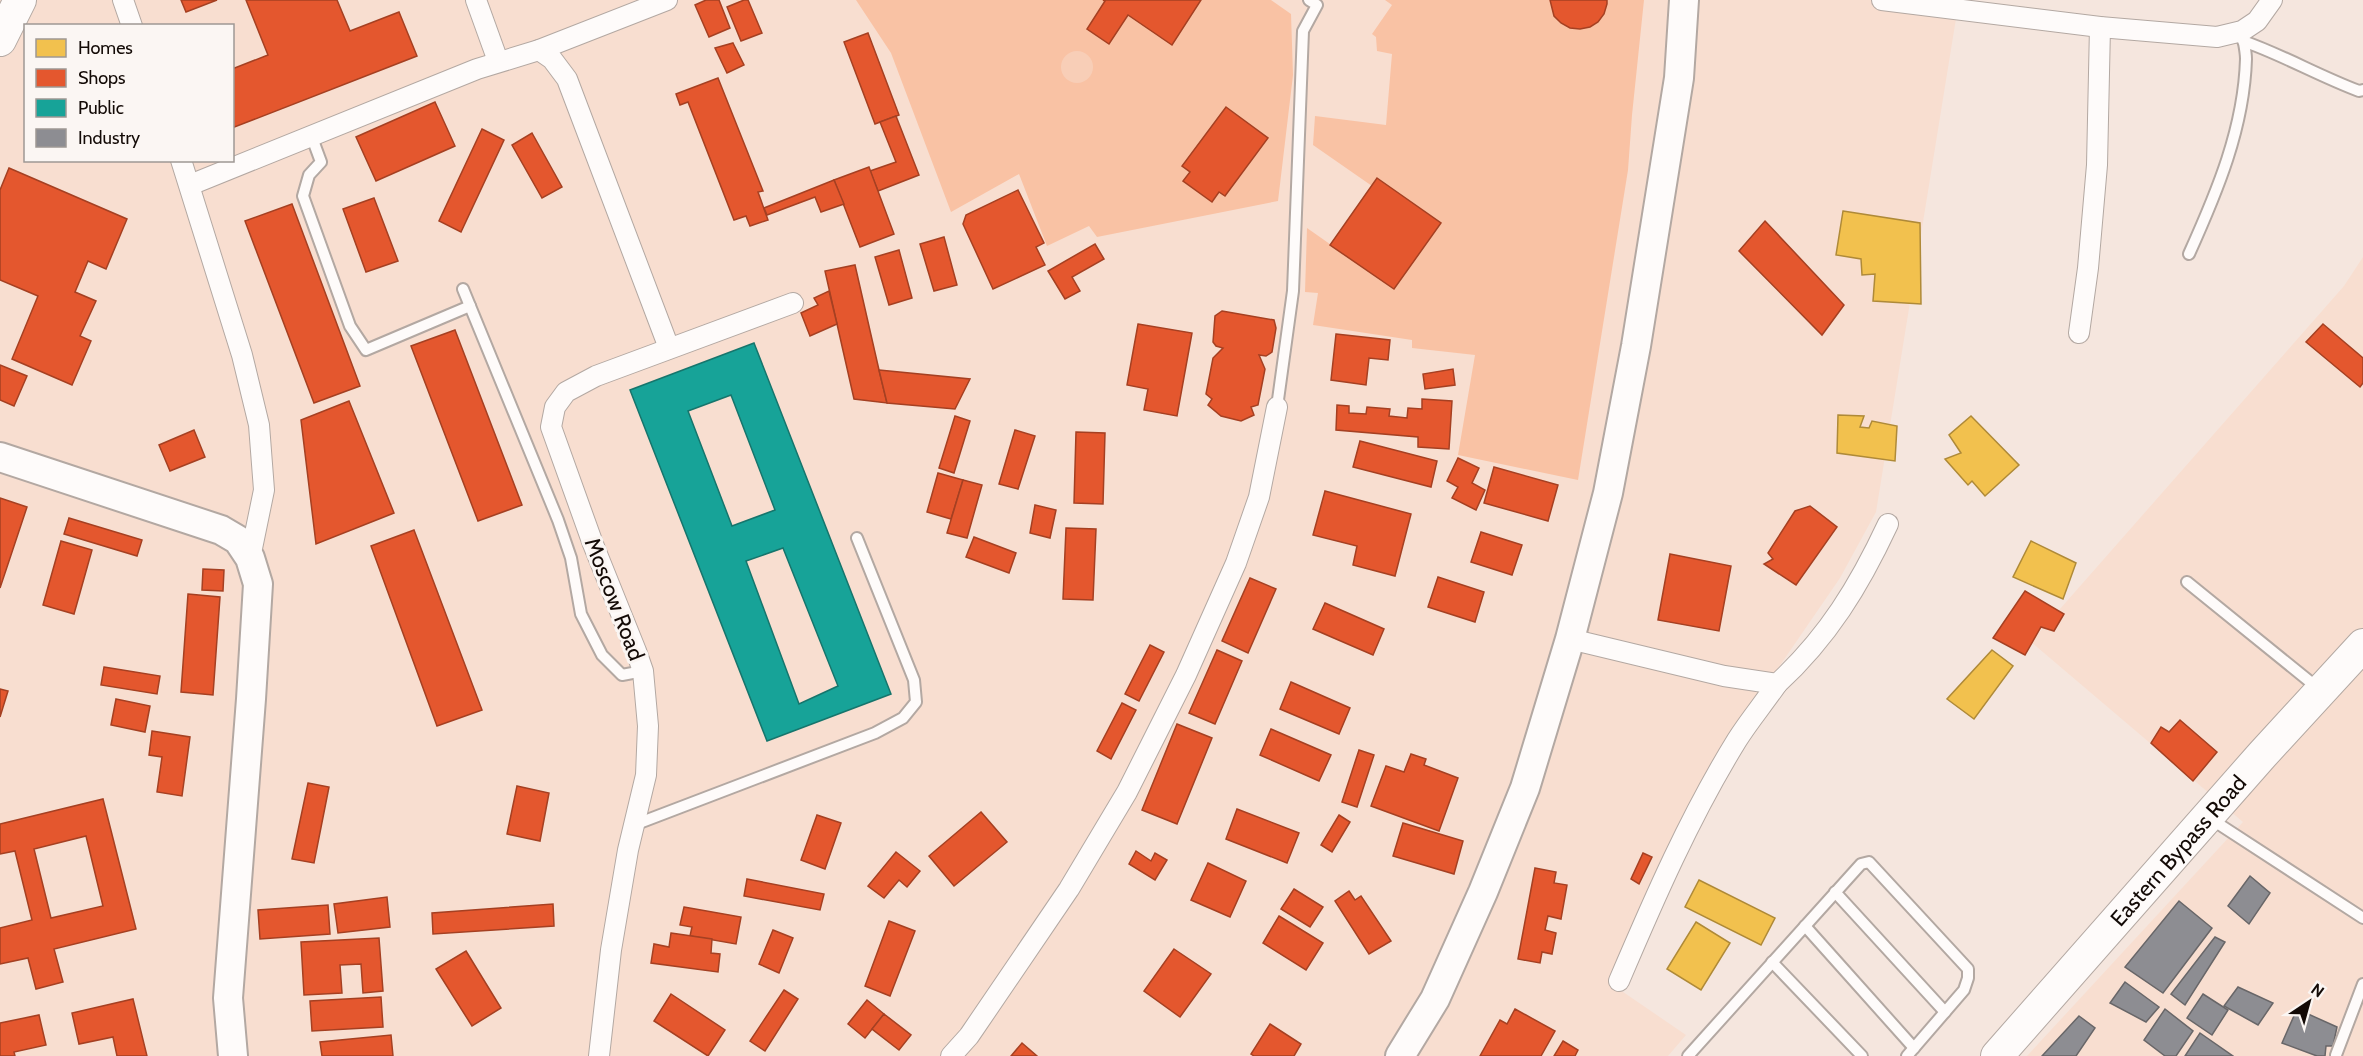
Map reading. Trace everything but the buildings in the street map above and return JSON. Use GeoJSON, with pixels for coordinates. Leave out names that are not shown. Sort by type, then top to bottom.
{"type":"FeatureCollection","features":[{"type":"Feature","properties":{"kind":"main road"},"geometry":{"type":"LineString","coordinates":[[0,40],[20,0]]}},
{"type":"Feature","properties":{"kind":"main road","name":"Eastern Bypass Road"},"geometry":{"type":"LineString","coordinates":[[1997,1056],[2363,645]]}},
{"type":"Feature","properties":{"kind":"street"},"geometry":{"type":"LineString","coordinates":[[123,0],[131,24]]}},
{"type":"Feature","properties":{"kind":"street"},"geometry":{"type":"LineString","coordinates":[[476,0],[498,61]]}},
{"type":"Feature","properties":{"kind":"street"},"geometry":{"type":"LineString","coordinates":[[190,185],[498,61],[539,50],[667,0]]}},
{"type":"Feature","properties":{"kind":"street"},"geometry":{"type":"LineString","coordinates":[[1400,1056],[1435,999],[1483,892],[1525,788],[1570,639],[1608,493],[1636,346],[1679,78],[1684,0]]}},
{"type":"Feature","properties":{"kind":"street"},"geometry":{"type":"LineString","coordinates":[[1882,0],[2100,27],[2217,37],[2243,36],[2272,0]]}},
{"type":"Feature","properties":{"kind":"street"},"geometry":{"type":"LineString","coordinates":[[2079,333],[2088,268],[2097,165],[2100,27]]}},
{"type":"Feature","properties":{"kind":"street"},"geometry":{"type":"LineString","coordinates":[[539,50],[552,59],[567,79],[669,348]]}},
{"type":"Feature","properties":{"kind":"street"},"geometry":{"type":"LineString","coordinates":[[182,162],[242,355],[259,425],[264,490],[250,558]]}},
{"type":"Feature","properties":{"kind":"street","name":"Moscow Road"},"geometry":{"type":"LineString","coordinates":[[599,1056],[611,950],[634,825],[646,775],[648,726],[643,671],[550,427],[555,407],[566,392],[596,376],[794,303]]}},
{"type":"Feature","properties":{"kind":"street"},"geometry":{"type":"LineString","coordinates":[[951,1056],[969,1036],[1069,889],[1127,792],[1181,685],[1236,563],[1259,497],[1277,407]]}},
{"type":"Feature","properties":{"kind":"street"},"geometry":{"type":"LineString","coordinates":[[0,457],[222,530],[238,540],[250,558],[258,584],[228,998],[233,1056]]}},
{"type":"Feature","properties":{"kind":"street"},"geometry":{"type":"LineString","coordinates":[[1619,981],[1650,910],[1719,770],[1738,738],[1777,684],[1826,632],[1867,570],[1888,524]]}},
{"type":"Feature","properties":{"kind":"street"},"geometry":{"type":"LineString","coordinates":[[1570,639],[1724,676],[1777,684]]}},
{"type":"Feature","properties":{"kind":"lane"},"geometry":{"type":"LineString","coordinates":[[1277,407],[1293,291],[1304,30],[1317,6],[1309,0]]}},
{"type":"Feature","properties":{"kind":"lane"},"geometry":{"type":"LineString","coordinates":[[2243,36],[2333,81],[2359,91],[2363,90]]}},
{"type":"Feature","properties":{"kind":"lane"},"geometry":{"type":"LineString","coordinates":[[2189,254],[2216,195],[2237,128],[2246,58],[2243,36]]}},
{"type":"Feature","properties":{"kind":"lane"},"geometry":{"type":"LineString","coordinates":[[311,135],[321,162],[309,175],[303,196],[350,326],[366,350],[470,306]]}},
{"type":"Feature","properties":{"kind":"lane"},"geometry":{"type":"LineString","coordinates":[[463,289],[558,520],[571,558],[581,614],[602,655],[622,675],[643,671]]}},
{"type":"Feature","properties":{"kind":"lane"},"geometry":{"type":"LineString","coordinates":[[634,825],[875,733],[903,718],[916,702],[914,680],[857,537]]}},
{"type":"Feature","properties":{"kind":"lane"},"geometry":{"type":"LineString","coordinates":[[2187,582],[2321,691]]}},
{"type":"Feature","properties":{"kind":"lane"},"geometry":{"type":"LineString","coordinates":[[2208,817],[2363,918]]}},
{"type":"Feature","properties":{"kind":"lane"},"geometry":{"type":"LineString","coordinates":[[1688,1056],[1835,892],[1861,864],[1869,862],[1968,969],[1964,990],[1911,1052],[1805,926]]}},
{"type":"Feature","properties":{"kind":"lane"},"geometry":{"type":"LineString","coordinates":[[1835,892],[1945,1012]]}},
{"type":"Feature","properties":{"kind":"lane"},"geometry":{"type":"LineString","coordinates":[[1772,962],[1862,1056]]}},
{"type":"Feature","properties":{"kind":"lane"},"geometry":{"type":"LineString","coordinates":[[2336,1055],[2363,984]]}},
{"type":"Feature","properties":{"kind":"shaded area"},"geometry":{"type":"Polygon","coordinates":[[[0,0],[1959,0],[1876,512],[1840,578],[1717,757],[1610,983],[1686,1035],[1668,1056],[0,1056],[0,0]]]}},
{"type":"Feature","properties":{"kind":"shaded area"},"geometry":{"type":"Polygon","coordinates":[[[856,0],[1271,0],[1291,14],[1293,75],[1278,201],[1097,237],[1089,226],[1047,246],[1019,174],[951,212],[891,53],[856,0]]]}},
{"type":"Feature","properties":{"kind":"shaded area"},"geometry":{"type":"Polygon","coordinates":[[[1385,0],[1644,0],[1628,170],[1578,480],[1458,455],[1475,355],[1412,348],[1412,340],[1313,325],[1318,293],[1305,292],[1307,228],[1394,289],[1441,223],[1377,178],[1372,186],[1313,145],[1315,116],[1386,125],[1392,54],[1377,51],[1376,37],[1372,34],[1392,5],[1385,0]]]}},
{"type":"Feature","properties":{"kind":"shaded area"},"geometry":{"type":"Polygon","coordinates":[[[1077,51],[1088,56],[1093,67],[1088,78],[1077,83],[1066,78],[1061,67],[1066,56],[1077,51]]]}},
{"type":"Feature","properties":{"kind":"shaded area"},"geometry":{"type":"Polygon","coordinates":[[[2363,257],[2363,1056],[2027,1056],[2243,822],[2031,642],[2344,286],[2363,257]]]}}]}
